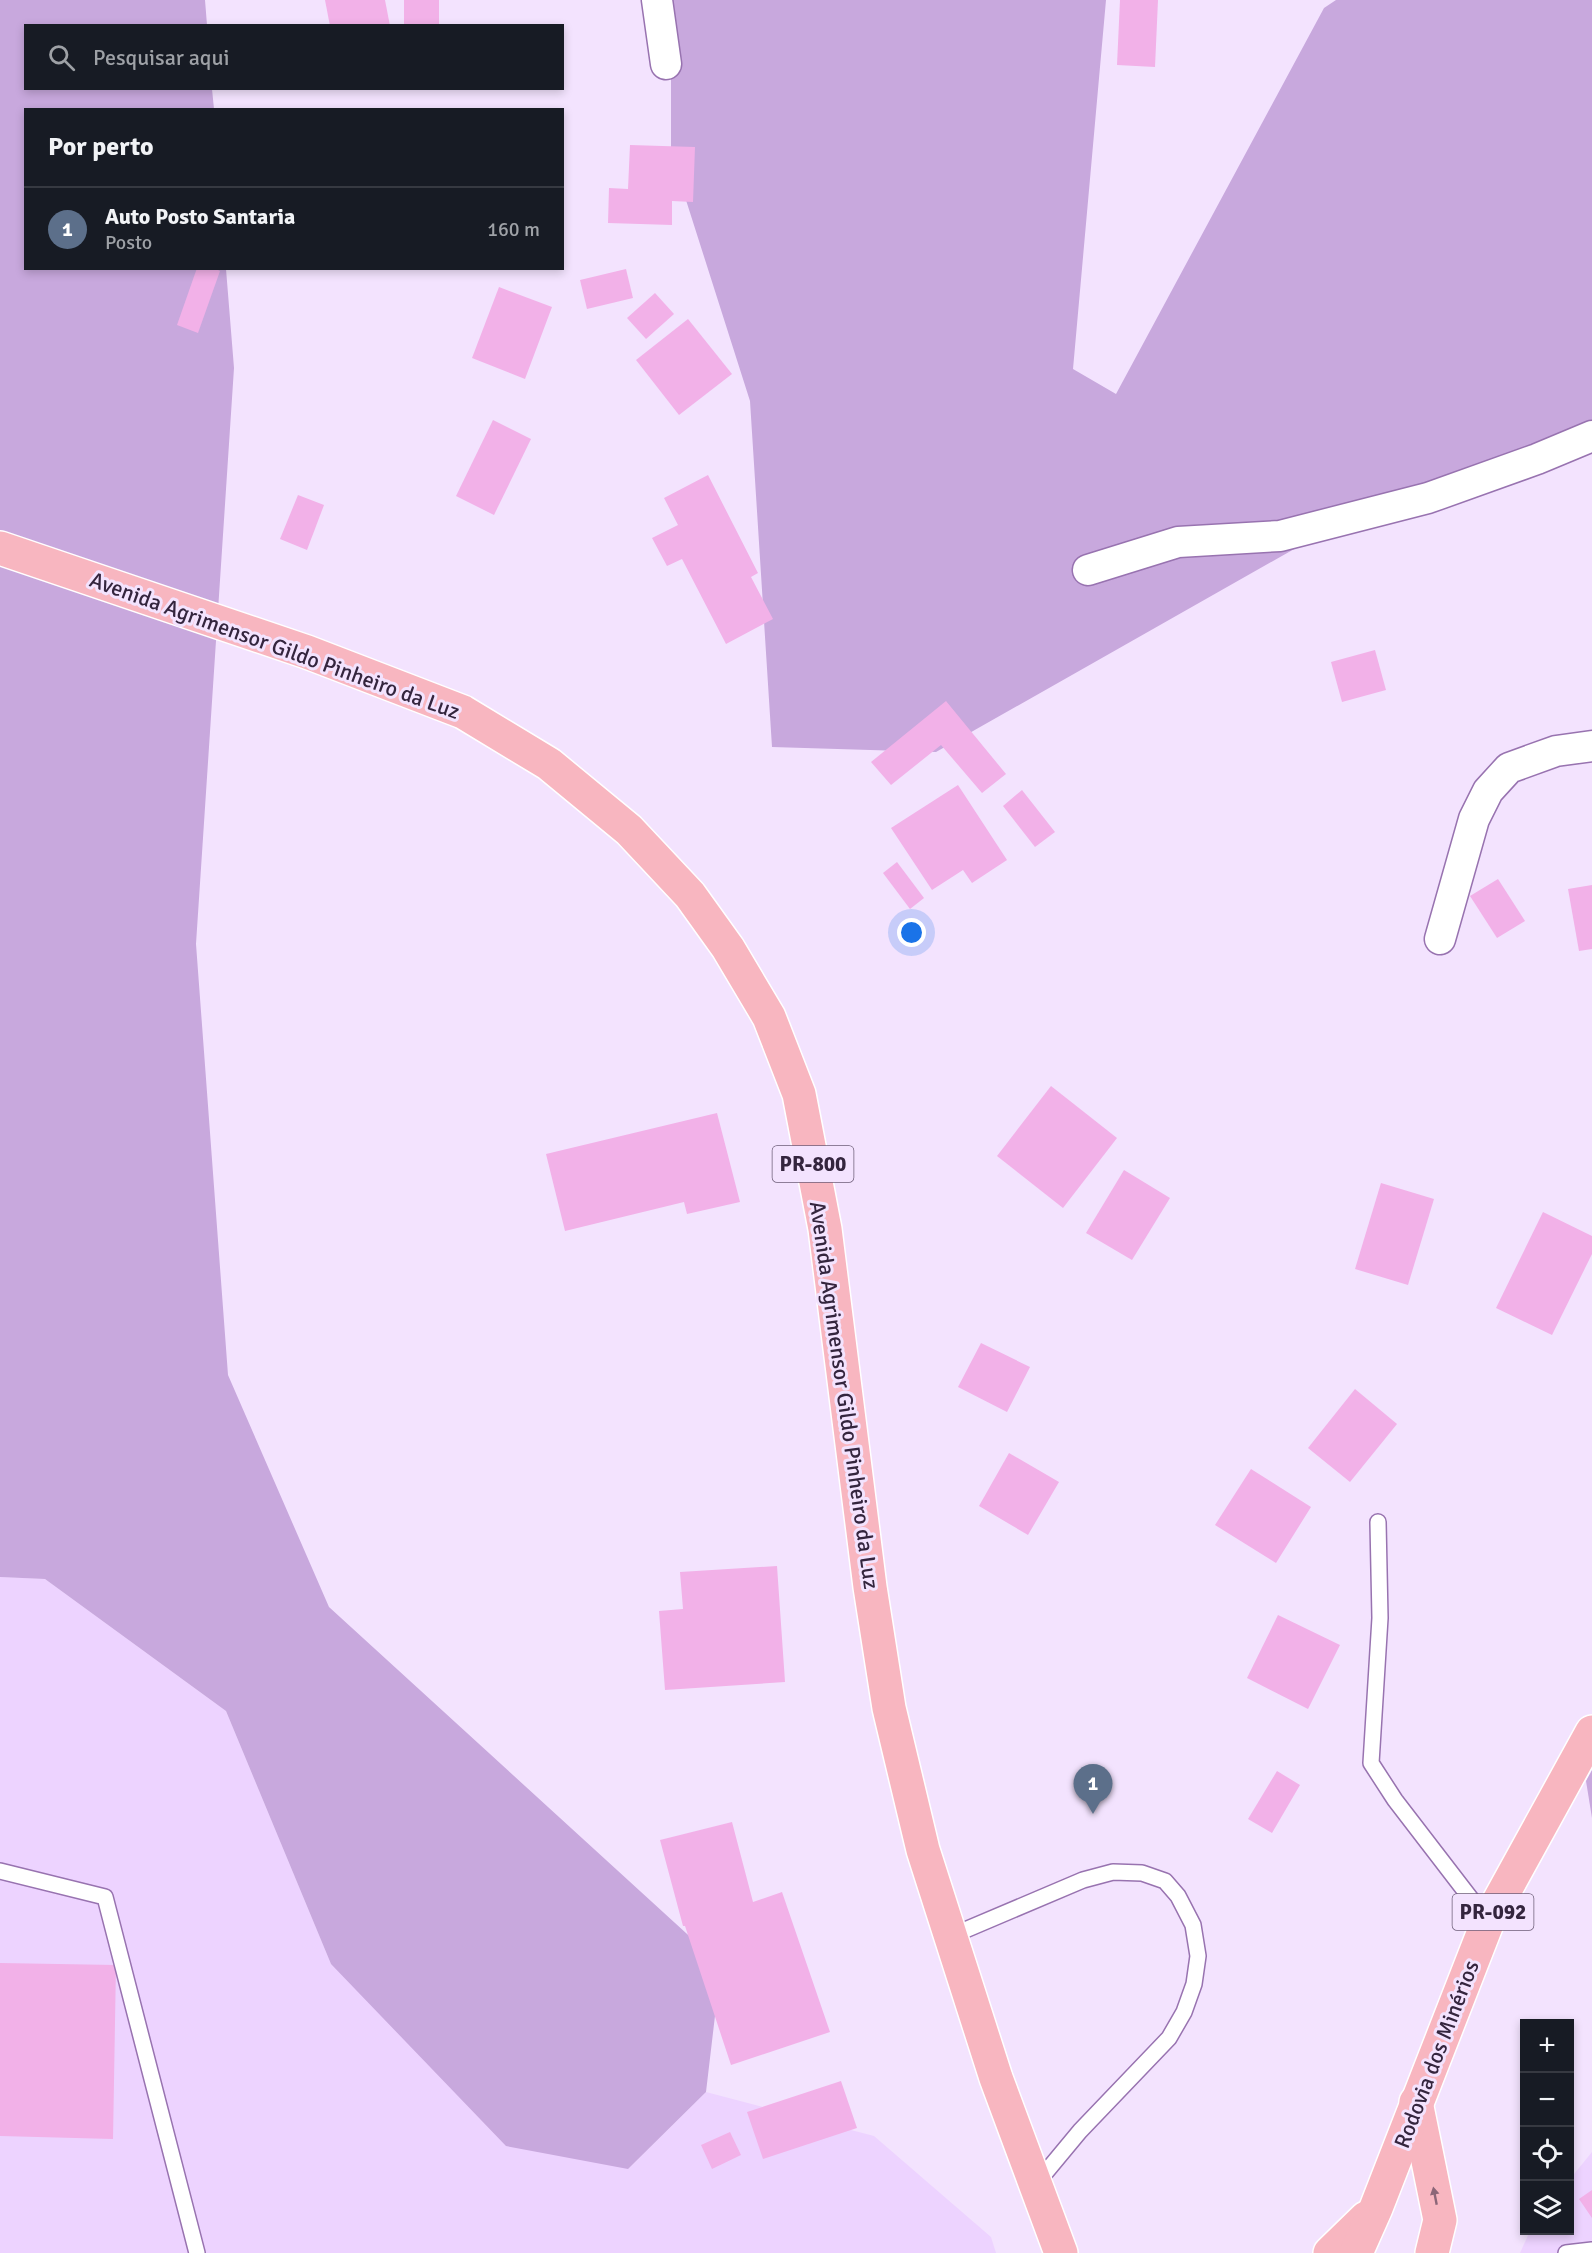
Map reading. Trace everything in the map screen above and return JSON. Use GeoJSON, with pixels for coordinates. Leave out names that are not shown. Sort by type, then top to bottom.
{"type":"FeatureCollection","features":[{"type":"Feature","properties":{"kind":"main road","name":"Avenida Agrimensor Gildo Pinheiro da Luz"},"geometry":{"type":"LineString","coordinates":[[0,548],[307,652],[463,712],[549,764],[629,830],[690,895],[728,948],[769,1017],[799,1094],[825,1230],[870,1587],[889,1708],[923,1850],[996,2078],[1061,2253]]}},
{"type":"Feature","properties":{"kind":"main road","name":"Rodovia dos Minérios"},"geometry":{"type":"LineString","coordinates":[[1356,2253],[1376,2208],[1488,1921],[1592,1732]]}},
{"type":"Feature","properties":{"kind":"main road"},"geometry":{"type":"LineString","coordinates":[[1416,2102],[1440,2220],[1432,2253]]}},
{"type":"Feature","properties":{"kind":"main road"},"geometry":{"type":"LineString","coordinates":[[1330,2253],[1376,2208]]}},
{"type":"Feature","properties":{"kind":"main road","name":"Avenida Agrimensor Gildo Pinheiro da Luz"},"geometry":{"type":"LineString","coordinates":[[1048,2217],[1077,2253]]}},
{"type":"Feature","properties":{"kind":"street"},"geometry":{"type":"LineString","coordinates":[[657,0],[666,64]]}},
{"type":"Feature","properties":{"kind":"street"},"geometry":{"type":"LineString","coordinates":[[1088,570],[1178,542],[1280,536],[1428,498],[1537,459],[1592,436]]}},
{"type":"Feature","properties":{"kind":"street"},"geometry":{"type":"LineString","coordinates":[[1440,939],[1474,819],[1488,791],[1509,768],[1556,751],[1592,746]]}},
{"type":"Feature","properties":{"kind":"lane"},"geometry":{"type":"LineString","coordinates":[[1377,1522],[1380,1618],[1371,1763],[1395,1800],[1488,1921]]}},
{"type":"Feature","properties":{"kind":"lane"},"geometry":{"type":"LineString","coordinates":[[0,1871],[105,1897],[197,2253]]}},
{"type":"Feature","properties":{"kind":"lane"},"geometry":{"type":"LineString","coordinates":[[951,1936],[1083,1880],[1113,1872],[1142,1873],[1165,1881],[1178,1896],[1193,1925],[1197,1956],[1194,1984],[1184,2012],[1169,2038],[1080,2131],[1036,2184]]}},
{"type":"Feature","properties":{"kind":"lane"},"geometry":{"type":"LineString","coordinates":[[1566,2253],[1592,2250]]}},
{"type":"Feature","properties":{"kind":"shaded area"},"geometry":{"type":"Polygon","coordinates":[[[0,0],[205,0],[207,24],[24,24],[24,90],[212,90],[214,108],[24,108],[24,270],[226,270],[234,368],[196,944],[228,1375],[329,1607],[721,1965],[706,2092],[628,2169],[506,2146],[331,1964],[226,1711],[45,1579],[0,1577],[0,0]]]}},
{"type":"Feature","properties":{"kind":"shaded area"},"geometry":{"type":"Polygon","coordinates":[[[671,0],[1106,0],[1073,369],[1116,394],[1324,8],[1336,0],[1592,0],[1592,420],[1326,531],[936,752],[772,747],[750,401],[671,153],[671,0]]]}},
{"type":"Feature","properties":{"kind":"shaded area"},"geometry":{"type":"Polygon","coordinates":[[[0,1577],[45,1579],[226,1711],[331,1964],[628,2169],[706,2092],[874,2136],[991,2237],[996,2253],[0,2253],[0,1577]]]}},
{"type":"Feature","properties":{"kind":"shaded area"},"geometry":{"type":"Polygon","coordinates":[[[1592,1770],[1592,1818],[1586,1781],[1592,1770]]]}},
{"type":"Feature","properties":{"kind":"shaded area"},"geometry":{"type":"Polygon","coordinates":[[[1592,2152],[1592,2253],[1520,2253],[1528,2235],[1574,2235],[1574,2174],[1592,2152]]]}},
{"type":"Feature","properties":{"kind":"building"},"geometry":{"type":"Polygon","coordinates":[[[325,0],[385,0],[390,24],[330,24],[325,0]]]}},
{"type":"Feature","properties":{"kind":"building"},"geometry":{"type":"Polygon","coordinates":[[[404,0],[439,0],[439,24],[404,24],[404,0]]]}},
{"type":"Feature","properties":{"kind":"building"},"geometry":{"type":"Polygon","coordinates":[[[1120,0],[1158,0],[1155,67],[1117,65],[1120,0]]]}},
{"type":"Feature","properties":{"kind":"building"},"geometry":{"type":"Polygon","coordinates":[[[630,145],[695,147],[693,202],[672,201],[672,225],[608,223],[609,188],[628,189],[630,145]]]}},
{"type":"Feature","properties":{"kind":"building"},"geometry":{"type":"Polygon","coordinates":[[[626,269],[633,298],[587,309],[580,280],[626,269]]]}},
{"type":"Feature","properties":{"kind":"building"},"geometry":{"type":"Polygon","coordinates":[[[196,270],[220,271],[198,333],[177,325],[196,270]]]}},
{"type":"Feature","properties":{"kind":"building"},"geometry":{"type":"Polygon","coordinates":[[[499,287],[552,307],[525,379],[472,358],[499,287]]]}},
{"type":"Feature","properties":{"kind":"building"},"geometry":{"type":"Polygon","coordinates":[[[655,293],[674,314],[646,339],[627,318],[655,293]]]}},
{"type":"Feature","properties":{"kind":"building"},"geometry":{"type":"Polygon","coordinates":[[[688,319],[732,374],[679,415],[636,360],[688,319]]]}},
{"type":"Feature","properties":{"kind":"building"},"geometry":{"type":"Polygon","coordinates":[[[493,420],[531,439],[494,515],[456,496],[493,420]]]}},
{"type":"Feature","properties":{"kind":"building"},"geometry":{"type":"Polygon","coordinates":[[[708,475],[758,573],[751,577],[773,619],[726,644],[682,559],[667,566],[652,538],[678,525],[664,498],[708,475]]]}},
{"type":"Feature","properties":{"kind":"building"},"geometry":{"type":"Polygon","coordinates":[[[298,495],[324,505],[307,550],[280,539],[298,495]]]}},
{"type":"Feature","properties":{"kind":"building"},"geometry":{"type":"Polygon","coordinates":[[[1375,650],[1386,690],[1342,702],[1331,662],[1375,650]]]}},
{"type":"Feature","properties":{"kind":"building"},"geometry":{"type":"Polygon","coordinates":[[[946,701],[1006,774],[982,793],[941,745],[891,785],[871,762],[946,701]]]}},
{"type":"Feature","properties":{"kind":"building"},"geometry":{"type":"Polygon","coordinates":[[[958,785],[1007,860],[972,883],[963,870],[932,890],[891,828],[958,785]]]}},
{"type":"Feature","properties":{"kind":"building"},"geometry":{"type":"Polygon","coordinates":[[[1022,790],[1055,832],[1035,847],[1003,806],[1022,790]]]}},
{"type":"Feature","properties":{"kind":"building"},"geometry":{"type":"Polygon","coordinates":[[[897,862],[924,898],[910,909],[883,873],[897,862]]]}},
{"type":"Feature","properties":{"kind":"building"},"geometry":{"type":"Polygon","coordinates":[[[1498,879],[1525,921],[1497,938],[1470,896],[1498,879]]]}},
{"type":"Feature","properties":{"kind":"building"},"geometry":{"type":"Polygon","coordinates":[[[1592,885],[1592,949],[1579,951],[1568,889],[1592,885]]]}},
{"type":"Feature","properties":{"kind":"building"},"geometry":{"type":"Polygon","coordinates":[[[1051,1086],[1117,1138],[1063,1208],[997,1156],[1051,1086]]]}},
{"type":"Feature","properties":{"kind":"building"},"geometry":{"type":"Polygon","coordinates":[[[717,1113],[740,1202],[687,1214],[684,1202],[565,1231],[546,1154],[717,1113]]]}},
{"type":"Feature","properties":{"kind":"building"},"geometry":{"type":"Polygon","coordinates":[[[1124,1170],[1170,1198],[1132,1260],[1086,1233],[1124,1170]]]}},
{"type":"Feature","properties":{"kind":"building"},"geometry":{"type":"Polygon","coordinates":[[[1381,1183],[1434,1199],[1408,1285],[1355,1269],[1381,1183]]]}},
{"type":"Feature","properties":{"kind":"building"},"geometry":{"type":"Polygon","coordinates":[[[1543,1212],[1592,1236],[1592,1254],[1552,1335],[1496,1308],[1543,1212]]]}},
{"type":"Feature","properties":{"kind":"building"},"geometry":{"type":"Polygon","coordinates":[[[981,1343],[1030,1367],[1007,1412],[958,1387],[981,1343]]]}},
{"type":"Feature","properties":{"kind":"building"},"geometry":{"type":"Polygon","coordinates":[[[1355,1389],[1397,1424],[1350,1482],[1308,1448],[1355,1389]]]}},
{"type":"Feature","properties":{"kind":"building"},"geometry":{"type":"Polygon","coordinates":[[[1009,1453],[1059,1482],[1028,1535],[979,1506],[1009,1453]]]}},
{"type":"Feature","properties":{"kind":"building"},"geometry":{"type":"Polygon","coordinates":[[[1251,1469],[1311,1507],[1276,1563],[1215,1525],[1251,1469]]]}},
{"type":"Feature","properties":{"kind":"building"},"geometry":{"type":"Polygon","coordinates":[[[777,1566],[785,1682],[665,1690],[659,1611],[683,1609],[680,1572],[777,1566]]]}},
{"type":"Feature","properties":{"kind":"building"},"geometry":{"type":"Polygon","coordinates":[[[1278,1615],[1340,1645],[1308,1709],[1247,1678],[1278,1615]]]}},
{"type":"Feature","properties":{"kind":"building"},"geometry":{"type":"Polygon","coordinates":[[[1277,1771],[1300,1785],[1272,1833],[1248,1819],[1277,1771]]]}},
{"type":"Feature","properties":{"kind":"building"},"geometry":{"type":"Polygon","coordinates":[[[732,1822],[753,1902],[782,1892],[830,2032],[731,2065],[685,1926],[683,1926],[660,1840],[732,1822]]]}},
{"type":"Feature","properties":{"kind":"building"},"geometry":{"type":"Polygon","coordinates":[[[0,1963],[116,1965],[113,2139],[0,2136],[0,1963]]]}},
{"type":"Feature","properties":{"kind":"building"},"geometry":{"type":"Polygon","coordinates":[[[841,2081],[857,2128],[763,2159],[747,2112],[841,2081]]]}},
{"type":"Feature","properties":{"kind":"building"},"geometry":{"type":"Polygon","coordinates":[[[730,2132],[741,2155],[712,2169],[701,2145],[730,2132]]]}},
{"type":"Feature","properties":{"kind":"building"},"geometry":{"type":"Polygon","coordinates":[[[1592,2190],[1592,2218],[1579,2199],[1592,2190]]]}},
{"type":"Feature","properties":{"kind":"place","name":"Auto Posto Santaria"},"geometry":{"type":"Point","coordinates":[1093,1814]}}]}
